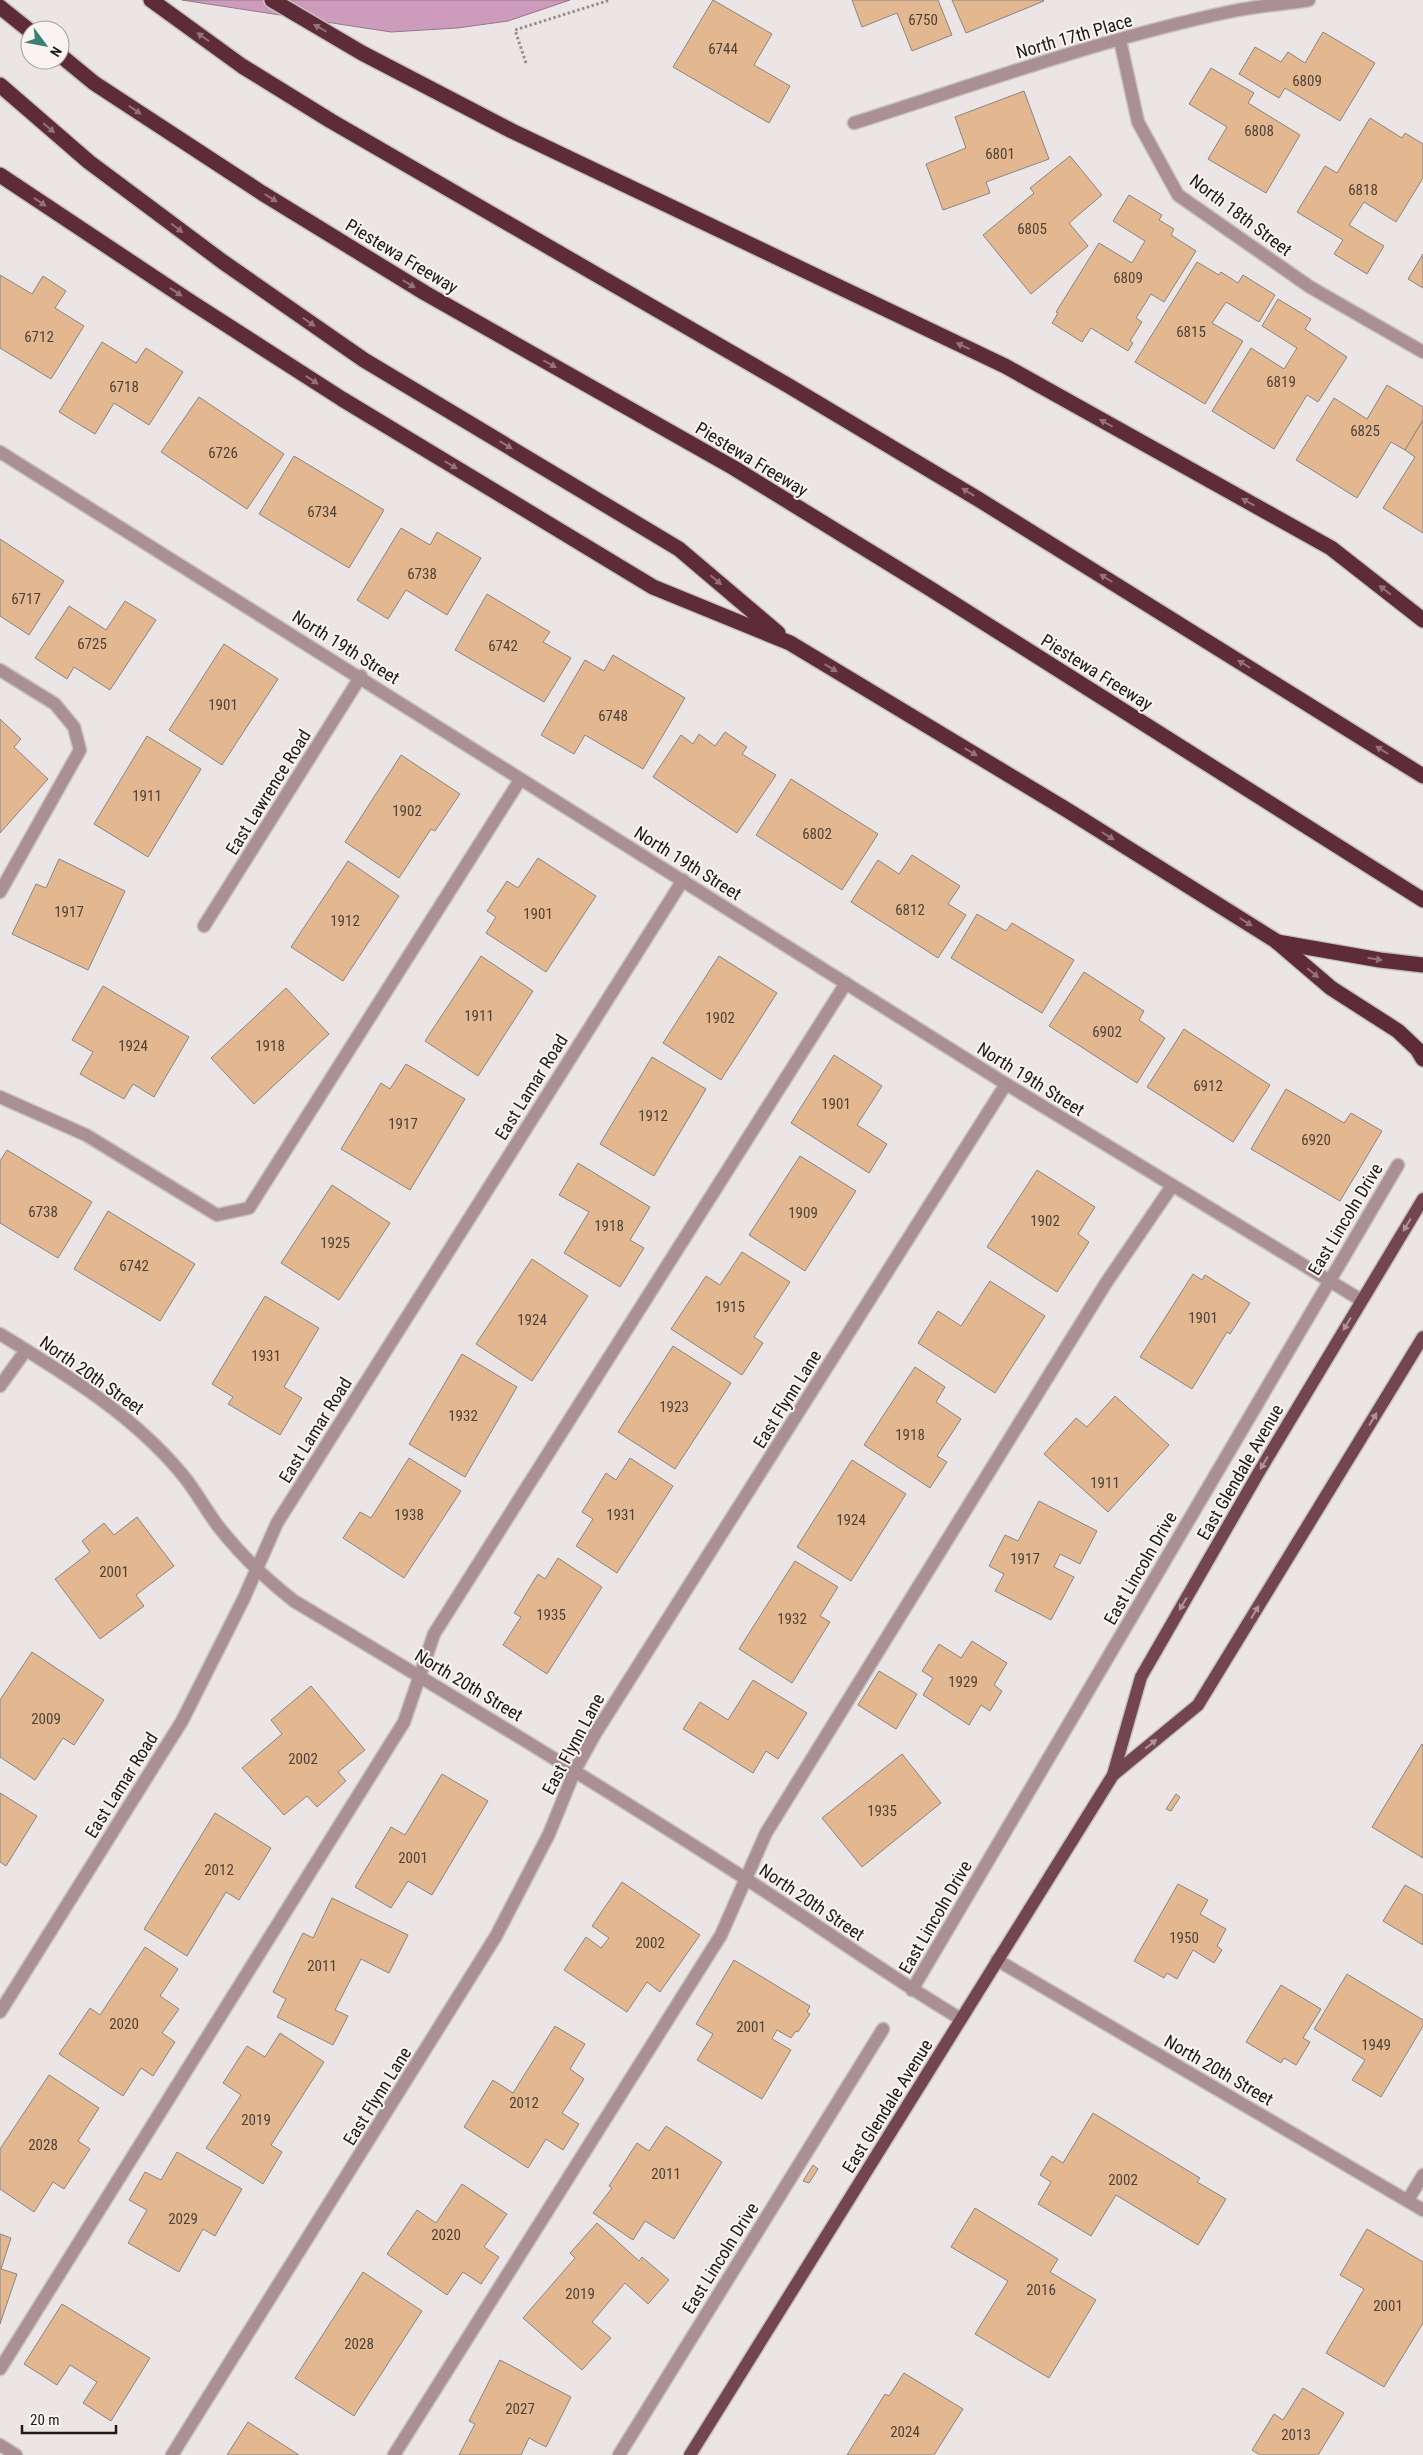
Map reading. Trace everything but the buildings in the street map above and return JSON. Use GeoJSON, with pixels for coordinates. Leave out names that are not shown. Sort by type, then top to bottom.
{"type":"FeatureCollection","features":[{"type":"Feature","properties":{"kind":"highway"},"geometry":{"type":"LineString","coordinates":[[151,0],[242,66],[331,121],[789,386],[978,499],[1423,776]]}},
{"type":"Feature","properties":{"kind":"highway"},"geometry":{"type":"LineString","coordinates":[[272,0],[362,53],[512,131],[1005,366],[1332,548],[1423,620]]}},
{"type":"Feature","properties":{"kind":"highway"},"geometry":{"type":"LineString","coordinates":[[0,7],[20,23]]}},
{"type":"Feature","properties":{"kind":"highway","name":"Piestewa Freeway"},"geometry":{"type":"LineString","coordinates":[[70,63],[94,82],[188,145],[424,294],[734,468],[930,588],[1423,900]]}},
{"type":"Feature","properties":{"kind":"highway"},"geometry":{"type":"LineString","coordinates":[[0,85],[89,162],[223,262],[364,360],[679,549],[790,643]]}},
{"type":"Feature","properties":{"kind":"highway"},"geometry":{"type":"LineString","coordinates":[[0,175],[191,302],[342,399],[653,587],[790,643],[1067,810],[1276,941],[1331,988],[1398,1030],[1417,1048],[1423,1059]]}},
{"type":"Feature","properties":{"kind":"highway"},"geometry":{"type":"LineString","coordinates":[[1276,941],[1380,960],[1423,965]]}},
{"type":"Feature","properties":{"kind":"main road","name":"East Glendale Avenue"},"geometry":{"type":"LineString","coordinates":[[690,2455],[1113,1775],[1141,1677],[1361,1300],[1423,1199]]}},
{"type":"Feature","properties":{"kind":"main road","name":"East Glendale Avenue"},"geometry":{"type":"LineString","coordinates":[[1113,1775],[1198,1706],[1423,1337]]}},
{"type":"Feature","properties":{"kind":"street","name":"North 17th Place"},"geometry":{"type":"LineString","coordinates":[[854,123],[1067,54],[1234,11],[1309,0]]}},
{"type":"Feature","properties":{"kind":"street","name":"North 18th Street"},"geometry":{"type":"LineString","coordinates":[[1120,40],[1138,122],[1178,195],[1310,287],[1423,352]]}},
{"type":"Feature","properties":{"kind":"street","name":"North 19th Street"},"geometry":{"type":"LineString","coordinates":[[0,452],[361,676],[520,780],[683,880],[1006,1084],[1361,1300]]}},
{"type":"Feature","properties":{"kind":"street"},"geometry":{"type":"LineString","coordinates":[[0,670],[55,704],[74,727],[80,750],[0,892]]}},
{"type":"Feature","properties":{"kind":"street","name":"East Lawrence Road"},"geometry":{"type":"LineString","coordinates":[[204,926],[361,676]]}},
{"type":"Feature","properties":{"kind":"street"},"geometry":{"type":"LineString","coordinates":[[0,1097],[86,1135],[217,1215],[249,1208],[520,780]]}},
{"type":"Feature","properties":{"kind":"street","name":"East Lamar Road"},"geometry":{"type":"LineString","coordinates":[[0,2012],[182,1721],[244,1598],[276,1523],[683,880]]}},
{"type":"Feature","properties":{"kind":"street"},"geometry":{"type":"LineString","coordinates":[[0,2369],[404,1722],[421,1677],[434,1634],[846,983]]}},
{"type":"Feature","properties":{"kind":"street","name":"East Flynn Lane"},"geometry":{"type":"LineString","coordinates":[[172,2455],[496,1936],[549,1834],[575,1770],[600,1726],[1006,1084]]}},
{"type":"Feature","properties":{"kind":"street","name":"East Lincoln Drive"},"geometry":{"type":"LineString","coordinates":[[912,1990],[1398,1165]]}},
{"type":"Feature","properties":{"kind":"street"},"geometry":{"type":"LineString","coordinates":[[394,2455],[716,1943],[747,1879],[766,1833],[1106,1283],[1172,1186]]}},
{"type":"Feature","properties":{"kind":"street","name":"North 20th Street"},"geometry":{"type":"LineString","coordinates":[[0,1334],[62,1373],[131,1422],[181,1473],[218,1527],[256,1568],[294,1601],[575,1770],[747,1879],[912,1990],[961,2019]]}},
{"type":"Feature","properties":{"kind":"street"},"geometry":{"type":"LineString","coordinates":[[0,1386],[26,1350]]}},
{"type":"Feature","properties":{"kind":"street","name":"North 20th Street"},"geometry":{"type":"LineString","coordinates":[[997,1960],[1423,2210]]}},
{"type":"Feature","properties":{"kind":"street","name":"East Lincoln Drive"},"geometry":{"type":"LineString","coordinates":[[619,2455],[883,2029]]}},
{"type":"Feature","properties":{"kind":"street"},"geometry":{"type":"LineString","coordinates":[[1408,2200],[1423,2175]]}},
{"type":"Feature","properties":{"kind":"street"},"geometry":{"type":"LineString","coordinates":[[0,2445],[16,2455]]}},
{"type":"Feature","properties":{"kind":"path"},"geometry":{"type":"LineString","coordinates":[[526,63],[515,30],[610,0]]}},
{"type":"Feature","properties":{"kind":"shaded area"},"geometry":{"type":"Polygon","coordinates":[[[182,0],[570,0],[508,21],[457,28],[391,32],[182,0]]]}}]}
